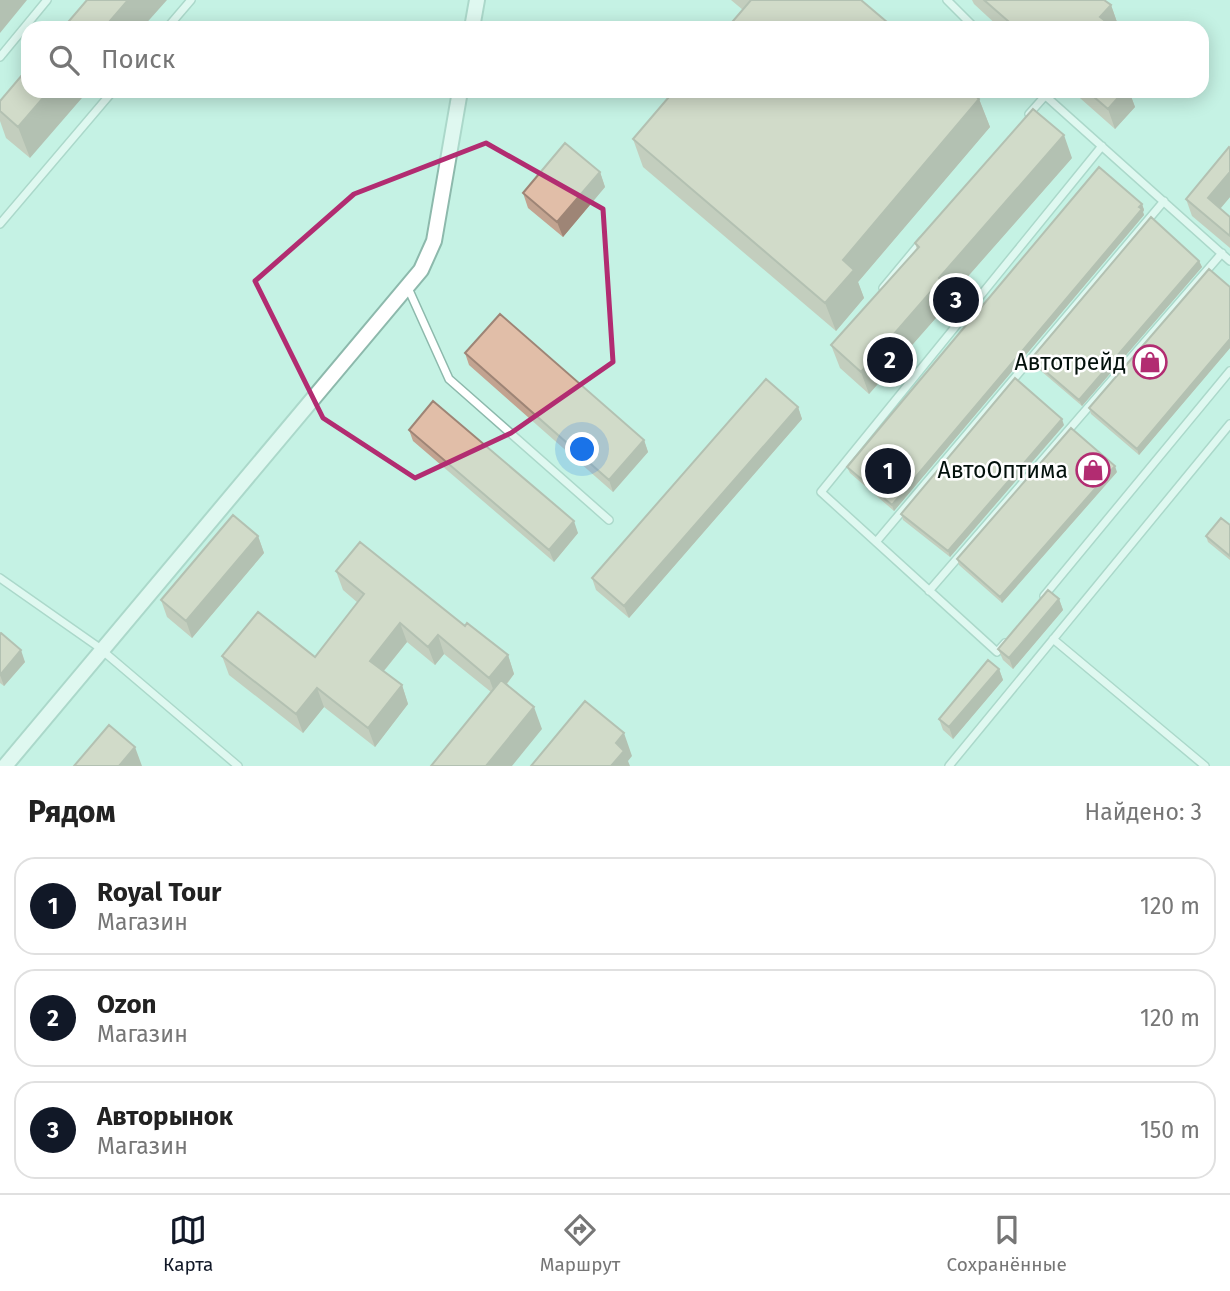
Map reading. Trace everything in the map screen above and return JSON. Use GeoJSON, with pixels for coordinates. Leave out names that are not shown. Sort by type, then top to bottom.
{"type":"FeatureCollection","features":[{"type":"Feature","properties":{"kind":"street"},"geometry":{"type":"LineString","coordinates":[[473,21],[477,0]]}},
{"type":"Feature","properties":{"kind":"street"},"geometry":{"type":"LineString","coordinates":[[5,766],[421,270],[434,241],[459,98]]}},
{"type":"Feature","properties":{"kind":"lane"},"geometry":{"type":"LineString","coordinates":[[30,21],[47,0]]}},
{"type":"Feature","properties":{"kind":"lane"},"geometry":{"type":"LineString","coordinates":[[173,21],[191,0]]}},
{"type":"Feature","properties":{"kind":"lane"},"geometry":{"type":"LineString","coordinates":[[947,0],[968,21]]}},
{"type":"Feature","properties":{"kind":"lane"},"geometry":{"type":"LineString","coordinates":[[0,57],[21,32]]}},
{"type":"Feature","properties":{"kind":"lane"},"geometry":{"type":"LineString","coordinates":[[0,224],[107,98]]}},
{"type":"Feature","properties":{"kind":"lane"},"geometry":{"type":"LineString","coordinates":[[1027,117],[1039,98]]}},
{"type":"Feature","properties":{"kind":"lane"},"geometry":{"type":"LineString","coordinates":[[1048,98],[1230,261]]}},
{"type":"Feature","properties":{"kind":"lane"},"geometry":{"type":"LineString","coordinates":[[1014,632],[997,652],[821,492],[1102,146]]}},
{"type":"Feature","properties":{"kind":"lane"},"geometry":{"type":"LineString","coordinates":[[876,542],[1164,201]]}},
{"type":"Feature","properties":{"kind":"lane"},"geometry":{"type":"LineString","coordinates":[[878,294],[930,231]]}},
{"type":"Feature","properties":{"kind":"lane"},"geometry":{"type":"LineString","coordinates":[[929,591],[1222,253]]}},
{"type":"Feature","properties":{"kind":"lane"},"geometry":{"type":"LineString","coordinates":[[408,288],[449,379],[609,520]]}},
{"type":"Feature","properties":{"kind":"lane"},"geometry":{"type":"LineString","coordinates":[[1040,600],[1230,371]]}},
{"type":"Feature","properties":{"kind":"lane"},"geometry":{"type":"LineString","coordinates":[[948,766],[1230,424]]}},
{"type":"Feature","properties":{"kind":"lane"},"geometry":{"type":"LineString","coordinates":[[0,578],[101,650],[238,766]]}},
{"type":"Feature","properties":{"kind":"lane"},"geometry":{"type":"LineString","coordinates":[[1053,639],[1205,766]]}},
{"type":"Feature","properties":{"kind":"highlighted area"},"geometry":{"type":"Polygon","coordinates":[[[486,143],[603,209],[613,362],[511,433],[415,478],[323,418],[255,281],[354,194],[486,143]]]}},
{"type":"Feature","properties":{"kind":"building"},"geometry":{"type":"Polygon","coordinates":[[[87,0],[128,0],[110,21],[69,21],[87,0]]]}},
{"type":"Feature","properties":{"kind":"building"},"geometry":{"type":"Polygon","coordinates":[[[751,0],[861,0],[886,21],[733,21],[751,0]]]}},
{"type":"Feature","properties":{"kind":"building"},"geometry":{"type":"Polygon","coordinates":[[[984,0],[1104,0],[1111,5],[1100,17],[1105,21],[1008,21],[984,0]]]}},
{"type":"Feature","properties":{"kind":"building"},"geometry":{"type":"Polygon","coordinates":[[[21,76],[21,98],[43,98],[18,127],[0,111],[0,101],[21,76]]]}},
{"type":"Feature","properties":{"kind":"building"},"geometry":{"type":"Polygon","coordinates":[[[668,98],[979,99],[843,260],[854,270],[825,303],[633,139],[668,98]]]}},
{"type":"Feature","properties":{"kind":"building"},"geometry":{"type":"Polygon","coordinates":[[[1095,98],[1118,98],[1108,109],[1095,98]]]}},
{"type":"Feature","properties":{"kind":"building"},"geometry":{"type":"Polygon","coordinates":[[[1033,109],[1064,135],[861,372],[831,345],[919,247],[915,243],[1033,109]]]}},
{"type":"Feature","properties":{"kind":"building"},"geometry":{"type":"Polygon","coordinates":[[[565,143],[600,172],[557,222],[523,193],[565,143]]]}},
{"type":"Feature","properties":{"kind":"building"},"geometry":{"type":"Polygon","coordinates":[[[1229,147],[1230,172],[1208,198],[1230,217],[1230,236],[1186,199],[1229,147]]]}},
{"type":"Feature","properties":{"kind":"building"},"geometry":{"type":"Polygon","coordinates":[[[1099,167],[1142,204],[1139,207],[1142,209],[892,505],[847,467],[1099,167]]]}},
{"type":"Feature","properties":{"kind":"building"},"geometry":{"type":"Polygon","coordinates":[[[1151,217],[1199,261],[1079,400],[1031,359],[1151,217]]]}},
{"type":"Feature","properties":{"kind":"building"},"geometry":{"type":"Polygon","coordinates":[[[1209,269],[1230,287],[1230,339],[1137,449],[1089,408],[1209,269]]]}},
{"type":"Feature","properties":{"kind":"building"},"geometry":{"type":"Polygon","coordinates":[[[500,314],[644,440],[609,480],[465,353],[500,314]]]}},
{"type":"Feature","properties":{"kind":"building"},"geometry":{"type":"Polygon","coordinates":[[[1015,378],[1062,419],[948,551],[901,514],[1015,378]]]}},
{"type":"Feature","properties":{"kind":"building"},"geometry":{"type":"Polygon","coordinates":[[[766,379],[798,407],[624,606],[592,578],[766,379]]]}},
{"type":"Feature","properties":{"kind":"building"},"geometry":{"type":"Polygon","coordinates":[[[433,401],[574,521],[549,550],[409,430],[433,401]]]}},
{"type":"Feature","properties":{"kind":"building"},"geometry":{"type":"Polygon","coordinates":[[[1071,428],[1115,466],[1000,597],[957,559],[1071,428]]]}},
{"type":"Feature","properties":{"kind":"building"},"geometry":{"type":"Polygon","coordinates":[[[233,515],[258,536],[186,621],[161,600],[233,515]]]}},
{"type":"Feature","properties":{"kind":"building"},"geometry":{"type":"Polygon","coordinates":[[[1221,518],[1230,525],[1230,556],[1206,536],[1221,518]]]}},
{"type":"Feature","properties":{"kind":"building"},"geometry":{"type":"Polygon","coordinates":[[[360,542],[465,626],[467,623],[508,655],[489,678],[438,635],[428,647],[400,623],[370,661],[402,685],[368,728],[317,688],[296,714],[222,656],[258,612],[315,657],[364,594],[336,571],[360,542]]]}},
{"type":"Feature","properties":{"kind":"building"},"geometry":{"type":"Polygon","coordinates":[[[1048,590],[1059,599],[1009,658],[998,649],[1048,590]]]}},
{"type":"Feature","properties":{"kind":"building"},"geometry":{"type":"Polygon","coordinates":[[[0,634],[21,650],[0,675],[0,634]]]}},
{"type":"Feature","properties":{"kind":"building"},"geometry":{"type":"Polygon","coordinates":[[[988,660],[999,669],[949,727],[939,719],[988,660]]]}},
{"type":"Feature","properties":{"kind":"building"},"geometry":{"type":"Polygon","coordinates":[[[501,680],[534,707],[486,766],[431,766],[501,680]]]}},
{"type":"Feature","properties":{"kind":"building"},"geometry":{"type":"Polygon","coordinates":[[[585,701],[624,733],[616,743],[624,751],[611,766],[531,766],[585,701]]]}},
{"type":"Feature","properties":{"kind":"building"},"geometry":{"type":"Polygon","coordinates":[[[109,725],[135,747],[119,766],[74,766],[109,725]]]}},
{"type":"Feature","properties":{"kind":"place","name":"Авторынок"},"geometry":{"type":"Point","coordinates":[956,300]}},
{"type":"Feature","properties":{"kind":"place","name":"Ozon"},"geometry":{"type":"Point","coordinates":[890,360]}},
{"type":"Feature","properties":{"kind":"place","name":"Автотрейд"},"geometry":{"type":"Point","coordinates":[1150,362]}},
{"type":"Feature","properties":{"kind":"place","name":"АвтоОптима"},"geometry":{"type":"Point","coordinates":[1093,470]}},
{"type":"Feature","properties":{"kind":"place","name":"Royal Tour"},"geometry":{"type":"Point","coordinates":[888,471]}}]}
